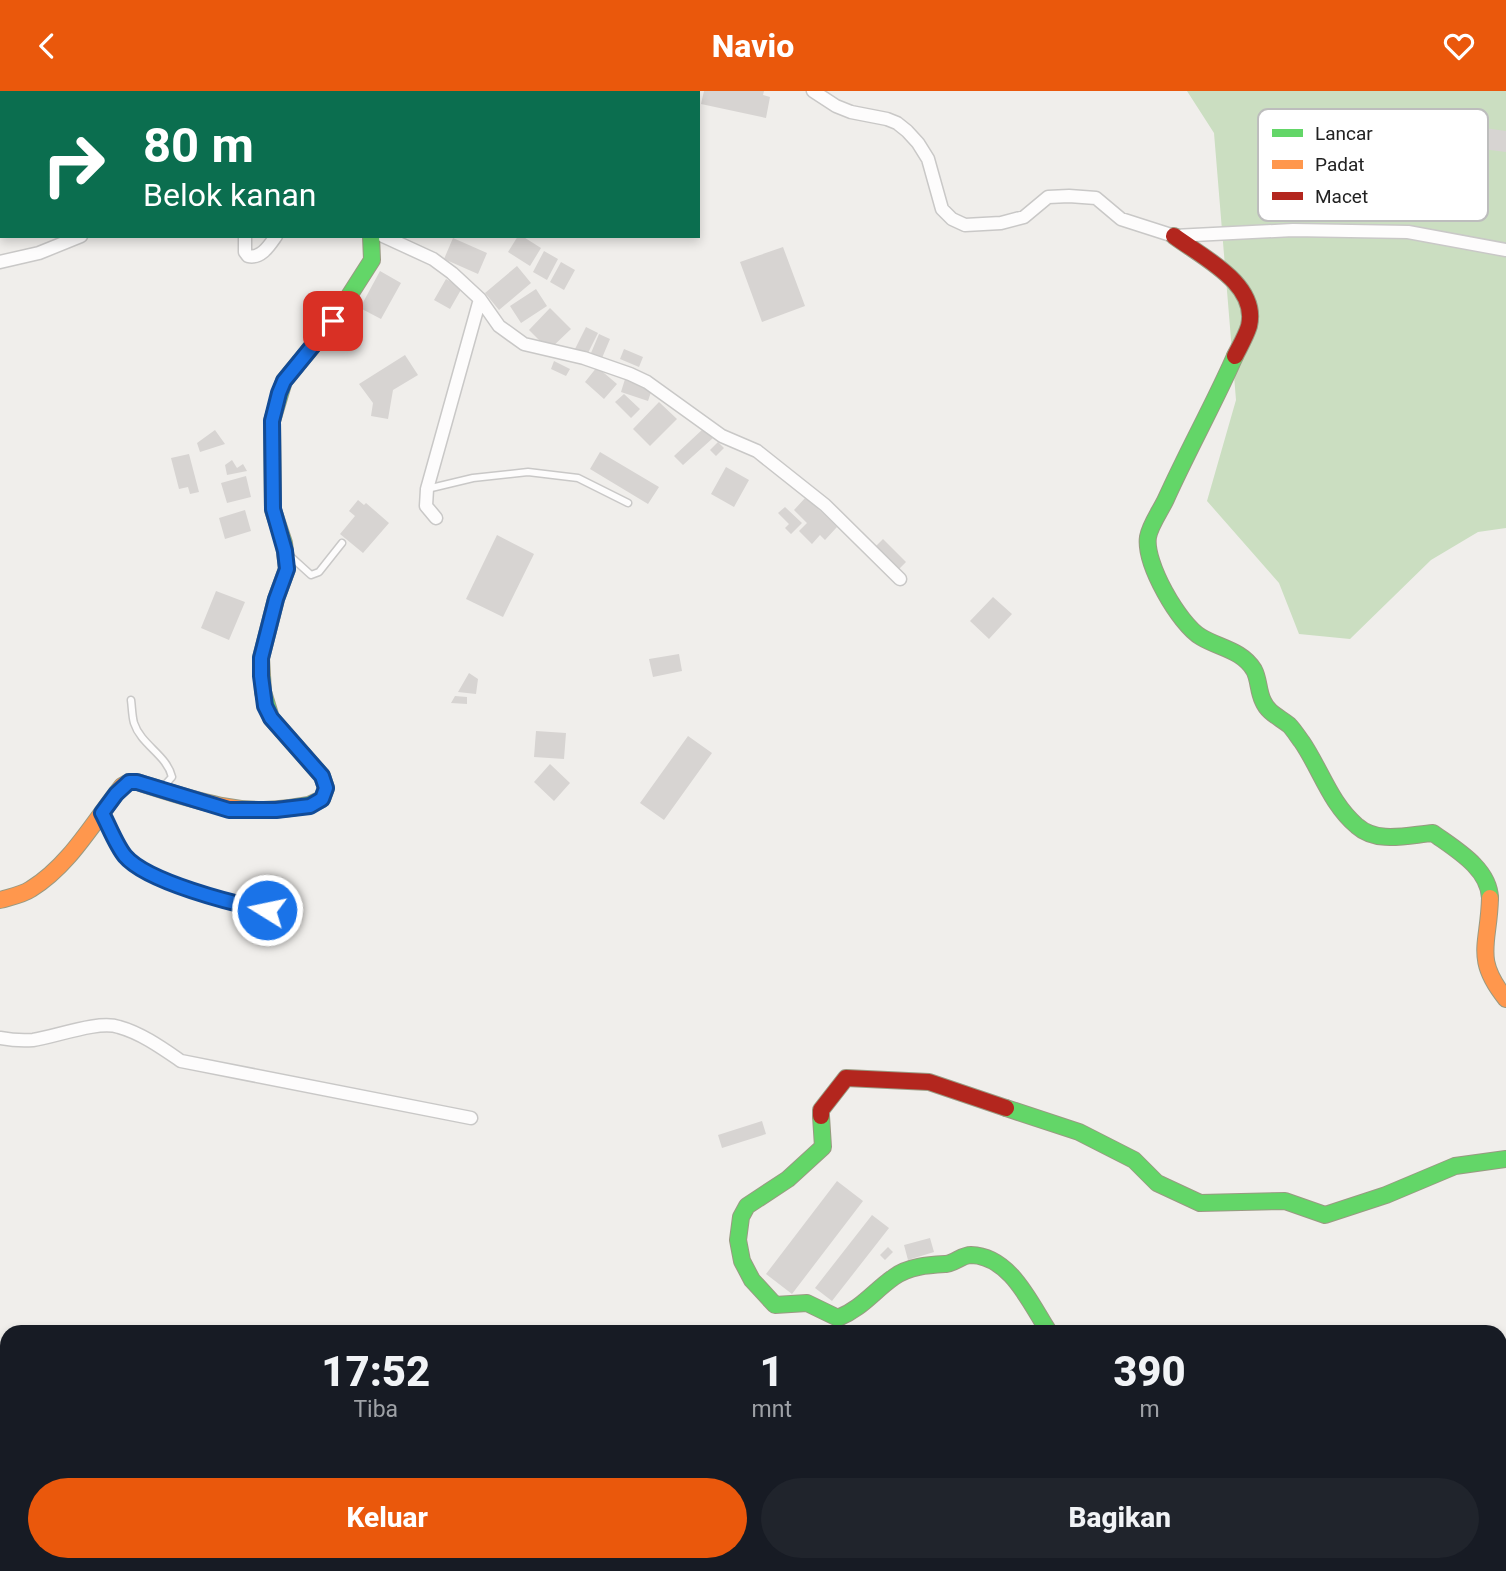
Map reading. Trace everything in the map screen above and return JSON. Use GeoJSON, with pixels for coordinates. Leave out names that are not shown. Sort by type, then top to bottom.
{"type":"FeatureCollection","features":[{"type":"Feature","properties":{"kind":"street"},"geometry":{"type":"LineString","coordinates":[[813,91],[835,106],[887,119],[907,131],[928,159],[942,209],[952,219],[965,225],[1001,223],[1024,217],[1048,197],[1096,198],[1121,219],[1174,236],[1238,283],[1249,302],[1249,325],[1148,538],[1154,569],[1176,613],[1200,637],[1234,651],[1254,670],[1263,702],[1276,719],[1290,726],[1315,761],[1336,804],[1357,825],[1371,835],[1389,837],[1433,833],[1469,861],[1484,879],[1490,893],[1489,934],[1484,970],[1506,999]]}},
{"type":"Feature","properties":{"kind":"street"},"geometry":{"type":"LineString","coordinates":[[1174,236],[1293,230],[1408,232],[1506,250]]}},
{"type":"Feature","properties":{"kind":"street"},"geometry":{"type":"LineString","coordinates":[[0,262],[39,253],[76,238]]}},
{"type":"Feature","properties":{"kind":"street"},"geometry":{"type":"LineString","coordinates":[[245,238],[245,252],[254,257],[262,253],[274,238]]}},
{"type":"Feature","properties":{"kind":"street"},"geometry":{"type":"LineString","coordinates":[[0,900],[34,888],[66,856],[122,786],[129,782],[162,789],[229,810],[310,806],[322,799],[326,788],[322,776],[271,718],[265,706],[263,692],[261,658],[276,599],[287,569],[285,551],[273,509],[272,421],[279,393],[294,366],[333,321],[372,260],[371,238]]}},
{"type":"Feature","properties":{"kind":"street"},"geometry":{"type":"LineString","coordinates":[[387,238],[433,259],[480,299],[499,326],[524,344],[584,358],[630,374],[647,382],[713,430],[757,451],[825,505],[900,579]]}},
{"type":"Feature","properties":{"kind":"street"},"geometry":{"type":"LineString","coordinates":[[436,518],[426,506],[427,489],[480,299]]}},
{"type":"Feature","properties":{"kind":"street"},"geometry":{"type":"LineString","coordinates":[[0,1038],[33,1040],[116,1025],[153,1042],[181,1061],[471,1118]]}},
{"type":"Feature","properties":{"kind":"street"},"geometry":{"type":"LineString","coordinates":[[1044,1325],[1031,1300],[1000,1266],[968,1255],[951,1264],[937,1263],[897,1275],[853,1313],[838,1318],[807,1303],[775,1305],[752,1280],[742,1261],[738,1240],[741,1217],[747,1206],[789,1178],[823,1147],[821,1110],[846,1077],[875,1081],[929,1082],[1079,1132],[1134,1160],[1157,1183],[1200,1203],[1285,1201],[1325,1215],[1385,1195],[1455,1166],[1506,1159]]}},
{"type":"Feature","properties":{"kind":"lane"},"geometry":{"type":"LineString","coordinates":[[427,489],[473,478],[528,472],[578,478],[628,503]]}},
{"type":"Feature","properties":{"kind":"lane"},"geometry":{"type":"LineString","coordinates":[[285,551],[311,575],[324,566],[342,543]]}},
{"type":"Feature","properties":{"kind":"lane"},"geometry":{"type":"LineString","coordinates":[[131,700],[134,723],[140,734],[170,769],[172,777],[162,789]]}},
{"type":"Feature","properties":{"kind":"lane"},"geometry":{"type":"LineString","coordinates":[[102,813],[126,857],[145,869],[208,897],[267,910]]}},
{"type":"Feature","properties":{"kind":"green space"},"geometry":{"type":"Polygon","coordinates":[[[1187,91],[1506,91],[1506,528],[1478,532],[1431,560],[1350,639],[1299,634],[1279,583],[1207,501],[1236,400],[1214,133],[1187,91]]]}},
{"type":"Feature","properties":{"kind":"building"},"geometry":{"type":"Polygon","coordinates":[[[704,91],[764,91],[763,95],[770,97],[766,118],[701,104],[704,91]]]}},
{"type":"Feature","properties":{"kind":"building"},"geometry":{"type":"Polygon","coordinates":[[[1488,129],[1506,131],[1506,152],[1488,150],[1488,129]]]}},
{"type":"Feature","properties":{"kind":"building"},"geometry":{"type":"Polygon","coordinates":[[[453,238],[487,253],[478,274],[444,259],[453,238]]]}},
{"type":"Feature","properties":{"kind":"building"},"geometry":{"type":"Polygon","coordinates":[[[517,238],[525,238],[541,248],[530,266],[508,252],[517,238]]]}},
{"type":"Feature","properties":{"kind":"building"},"geometry":{"type":"Polygon","coordinates":[[[783,247],[805,306],[762,322],[740,262],[783,247]]]}},
{"type":"Feature","properties":{"kind":"building"},"geometry":{"type":"Polygon","coordinates":[[[544,251],[558,259],[547,280],[533,272],[544,251]]]}},
{"type":"Feature","properties":{"kind":"building"},"geometry":{"type":"Polygon","coordinates":[[[561,262],[575,270],[564,290],[550,282],[561,262]]]}},
{"type":"Feature","properties":{"kind":"building"},"geometry":{"type":"Polygon","coordinates":[[[517,266],[531,283],[499,310],[485,293],[517,266]]]}},
{"type":"Feature","properties":{"kind":"building"},"geometry":{"type":"Polygon","coordinates":[[[380,271],[401,283],[381,319],[360,308],[380,271]]]}},
{"type":"Feature","properties":{"kind":"building"},"geometry":{"type":"Polygon","coordinates":[[[446,279],[462,288],[450,309],[434,300],[446,279]]]}},
{"type":"Feature","properties":{"kind":"building"},"geometry":{"type":"Polygon","coordinates":[[[536,289],[547,306],[521,323],[510,306],[536,289]]]}},
{"type":"Feature","properties":{"kind":"building"},"geometry":{"type":"Polygon","coordinates":[[[550,308],[571,329],[549,350],[529,330],[550,308]]]}},
{"type":"Feature","properties":{"kind":"building"},"geometry":{"type":"Polygon","coordinates":[[[586,327],[598,333],[587,355],[575,349],[586,327]]]}},
{"type":"Feature","properties":{"kind":"building"},"geometry":{"type":"Polygon","coordinates":[[[599,334],[610,339],[602,358],[591,353],[599,334]]]}},
{"type":"Feature","properties":{"kind":"building"},"geometry":{"type":"Polygon","coordinates":[[[624,349],[643,357],[639,367],[620,359],[624,349]]]}},
{"type":"Feature","properties":{"kind":"building"},"geometry":{"type":"Polygon","coordinates":[[[405,355],[418,375],[393,390],[388,419],[371,416],[373,403],[359,384],[405,355]]]}},
{"type":"Feature","properties":{"kind":"building"},"geometry":{"type":"Polygon","coordinates":[[[554,361],[570,369],[566,376],[551,369],[554,361]]]}},
{"type":"Feature","properties":{"kind":"building"},"geometry":{"type":"Polygon","coordinates":[[[597,367],[617,384],[604,399],[585,382],[597,367]]]}},
{"type":"Feature","properties":{"kind":"building"},"geometry":{"type":"Polygon","coordinates":[[[625,379],[652,389],[648,401],[621,392],[625,379]]]}},
{"type":"Feature","properties":{"kind":"building"},"geometry":{"type":"Polygon","coordinates":[[[624,394],[640,409],[631,418],[615,402],[624,394]]]}},
{"type":"Feature","properties":{"kind":"building"},"geometry":{"type":"Polygon","coordinates":[[[659,402],[677,419],[650,446],[633,429],[659,402]]]}},
{"type":"Feature","properties":{"kind":"building"},"geometry":{"type":"Polygon","coordinates":[[[704,428],[713,438],[683,465],[674,456],[704,428]]]}},
{"type":"Feature","properties":{"kind":"building"},"geometry":{"type":"Polygon","coordinates":[[[215,430],[225,444],[200,452],[197,443],[215,430]]]}},
{"type":"Feature","properties":{"kind":"building"},"geometry":{"type":"Polygon","coordinates":[[[718,442],[724,448],[716,456],[710,450],[718,442]]]}},
{"type":"Feature","properties":{"kind":"building"},"geometry":{"type":"Polygon","coordinates":[[[600,452],[659,487],[648,504],[590,469],[600,452]]]}},
{"type":"Feature","properties":{"kind":"building"},"geometry":{"type":"Polygon","coordinates":[[[189,454],[199,492],[190,494],[188,487],[179,489],[171,458],[189,454]]]}},
{"type":"Feature","properties":{"kind":"building"},"geometry":{"type":"Polygon","coordinates":[[[232,460],[237,468],[243,464],[247,471],[227,475],[225,465],[232,460]]]}},
{"type":"Feature","properties":{"kind":"building"},"geometry":{"type":"Polygon","coordinates":[[[726,467],[749,480],[734,507],[711,494],[726,467]]]}},
{"type":"Feature","properties":{"kind":"building"},"geometry":{"type":"Polygon","coordinates":[[[246,476],[251,497],[227,503],[221,483],[246,476]]]}},
{"type":"Feature","properties":{"kind":"building"},"geometry":{"type":"Polygon","coordinates":[[[806,497],[837,527],[825,540],[820,535],[812,544],[799,531],[807,523],[794,510],[806,497]]]}},
{"type":"Feature","properties":{"kind":"building"},"geometry":{"type":"Polygon","coordinates":[[[358,500],[364,505],[366,503],[389,523],[363,553],[340,534],[355,516],[349,511],[358,500]]]}},
{"type":"Feature","properties":{"kind":"building"},"geometry":{"type":"Polygon","coordinates":[[[785,507],[802,523],[791,534],[785,528],[789,524],[778,513],[785,507]]]}},
{"type":"Feature","properties":{"kind":"building"},"geometry":{"type":"Polygon","coordinates":[[[245,510],[251,531],[225,539],[219,518],[245,510]]]}},
{"type":"Feature","properties":{"kind":"building"},"geometry":{"type":"Polygon","coordinates":[[[497,535],[534,554],[503,617],[466,599],[497,535]]]}},
{"type":"Feature","properties":{"kind":"building"},"geometry":{"type":"Polygon","coordinates":[[[883,539],[906,562],[896,572],[873,549],[883,539]]]}},
{"type":"Feature","properties":{"kind":"building"},"geometry":{"type":"Polygon","coordinates":[[[216,591],[245,602],[229,640],[201,628],[216,591]]]}},
{"type":"Feature","properties":{"kind":"building"},"geometry":{"type":"Polygon","coordinates":[[[993,597],[1012,614],[989,639],[970,621],[993,597]]]}},
{"type":"Feature","properties":{"kind":"building"},"geometry":{"type":"Polygon","coordinates":[[[679,654],[682,671],[653,677],[649,659],[679,654]]]}},
{"type":"Feature","properties":{"kind":"building"},"geometry":{"type":"Polygon","coordinates":[[[469,673],[478,679],[476,694],[458,692],[469,673]]]}},
{"type":"Feature","properties":{"kind":"building"},"geometry":{"type":"Polygon","coordinates":[[[455,696],[467,697],[467,704],[451,703],[455,696]]]}},
{"type":"Feature","properties":{"kind":"building"},"geometry":{"type":"Polygon","coordinates":[[[536,731],[566,733],[564,759],[534,757],[536,731]]]}},
{"type":"Feature","properties":{"kind":"building"},"geometry":{"type":"Polygon","coordinates":[[[688,736],[712,753],[664,820],[640,803],[688,736]]]}},
{"type":"Feature","properties":{"kind":"building"},"geometry":{"type":"Polygon","coordinates":[[[550,764],[570,783],[554,801],[534,782],[550,764]]]}},
{"type":"Feature","properties":{"kind":"building"},"geometry":{"type":"Polygon","coordinates":[[[762,1121],[766,1134],[722,1148],[718,1135],[762,1121]]]}},
{"type":"Feature","properties":{"kind":"building"},"geometry":{"type":"Polygon","coordinates":[[[837,1181],[863,1201],[792,1294],[766,1274],[837,1181]]]}},
{"type":"Feature","properties":{"kind":"building"},"geometry":{"type":"Polygon","coordinates":[[[872,1215],[889,1228],[832,1301],[815,1288],[872,1215]]]}},
{"type":"Feature","properties":{"kind":"building"},"geometry":{"type":"Polygon","coordinates":[[[930,1238],[934,1252],[908,1260],[904,1245],[930,1238]]]}},
{"type":"Feature","properties":{"kind":"building"},"geometry":{"type":"Polygon","coordinates":[[[888,1247],[893,1252],[885,1260],[880,1255],[888,1247]]]}},
{"type":"Feature","properties":{"kind":"traffic: fast"},"geometry":{"type":"LineString","coordinates":[[290,808],[309,805],[322,799],[326,788],[322,776],[271,718],[263,692],[261,658],[276,599],[287,569],[284,543],[273,510],[272,421],[284,381],[333,321],[372,260],[371,238]]}},
{"type":"Feature","properties":{"kind":"traffic: fast"},"geometry":{"type":"LineString","coordinates":[[1235,356],[1149,532],[1148,548],[1157,577],[1174,607],[1192,630],[1249,663],[1256,674],[1265,705],[1294,731],[1333,797],[1357,826],[1365,832],[1383,837],[1433,833],[1477,868],[1484,877],[1490,898]]}},
{"type":"Feature","properties":{"kind":"traffic: fast"},"geometry":{"type":"LineString","coordinates":[[1006,1108],[1079,1132],[1134,1160],[1157,1183],[1200,1203],[1285,1201],[1325,1215],[1386,1195],[1455,1166],[1506,1159]]}},
{"type":"Feature","properties":{"kind":"traffic: fast"},"geometry":{"type":"LineString","coordinates":[[821,1116],[823,1147],[788,1179],[747,1206],[741,1217],[738,1240],[742,1261],[752,1280],[775,1305],[807,1303],[838,1318],[854,1310],[906,1270],[949,1263],[971,1255],[985,1257],[1009,1273],[1045,1325]]}},
{"type":"Feature","properties":{"kind":"traffic: slow"},"geometry":{"type":"LineString","coordinates":[[0,900],[27,891],[58,868],[81,842],[122,786],[129,782],[231,808],[290,808]]}},
{"type":"Feature","properties":{"kind":"traffic: slow"},"geometry":{"type":"LineString","coordinates":[[1490,898],[1486,961],[1489,973],[1506,999]]}},
{"type":"Feature","properties":{"kind":"traffic: jam"},"geometry":{"type":"LineString","coordinates":[[1174,236],[1226,273],[1245,297],[1250,311],[1249,326],[1235,356]]}},
{"type":"Feature","properties":{"kind":"traffic: jam"},"geometry":{"type":"LineString","coordinates":[[821,1116],[821,1110],[846,1078],[929,1082],[1006,1108]]}},
{"type":"Feature","properties":{"kind":"route"},"geometry":{"type":"LineString","coordinates":[[267,910],[208,897],[145,869],[126,857],[102,813],[122,786],[129,782],[137,782],[229,810],[276,810],[310,806],[322,799],[326,788],[322,776],[280,730],[265,706],[261,658],[276,599],[287,569],[287,557],[273,509],[272,421],[284,381],[333,321]]}}]}
